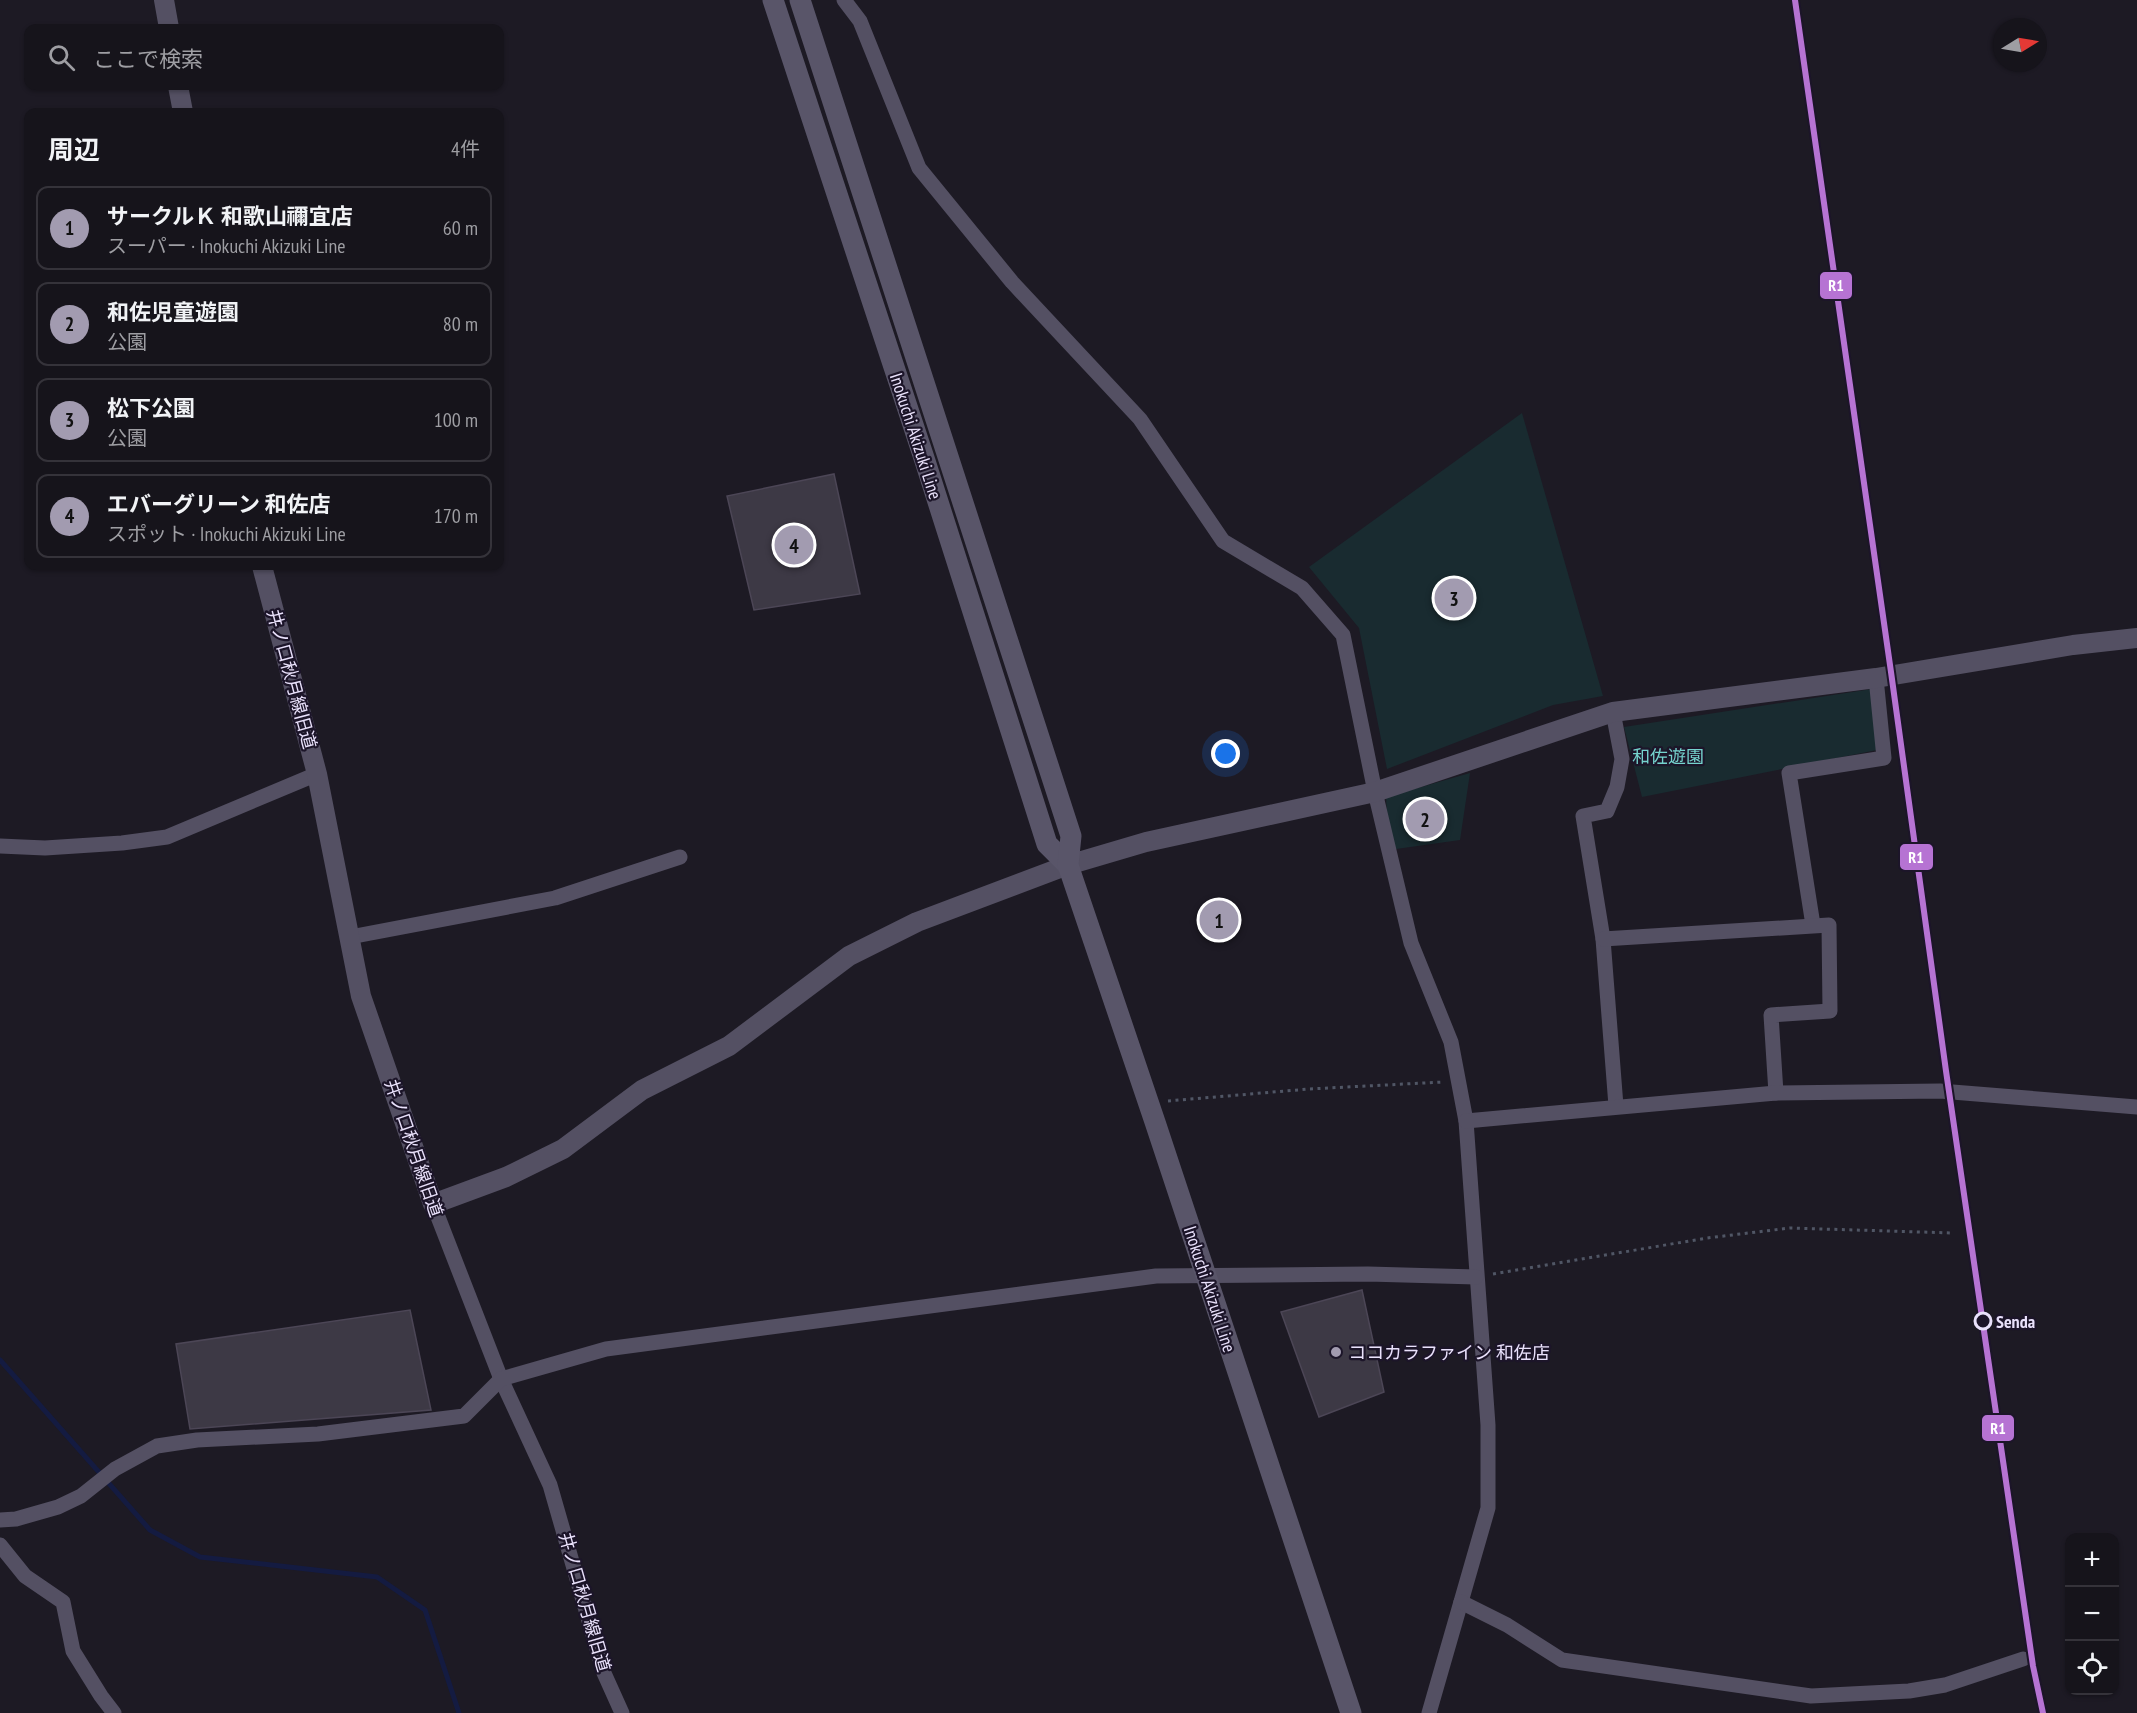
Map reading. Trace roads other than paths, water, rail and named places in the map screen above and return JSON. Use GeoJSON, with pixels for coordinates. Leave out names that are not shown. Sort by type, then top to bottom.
{"type":"FeatureCollection","features":[{"type":"Feature","properties":{"kind":"main road","name":"Inokuchi Akizuki Line"},"geometry":{"type":"LineString","coordinates":[[774,0],[1047,844],[1068,865]]}},
{"type":"Feature","properties":{"kind":"main road","name":"Inokuchi Akizuki Line"},"geometry":{"type":"LineString","coordinates":[[800,0],[1071,836],[1068,865],[1350,1713]]}},
{"type":"Feature","properties":{"kind":"street"},"geometry":{"type":"LineString","coordinates":[[164,0],[168,24]]}},
{"type":"Feature","properties":{"kind":"street"},"geometry":{"type":"LineString","coordinates":[[844,0],[860,21],[919,168],[1012,282],[1140,419],[1223,541],[1302,588],[1343,635],[1375,792],[1411,943],[1451,1042],[1466,1121],[1488,1425],[1488,1508],[1429,1713]]}},
{"type":"Feature","properties":{"kind":"street"},"geometry":{"type":"LineString","coordinates":[[179,90],[182,108]]}},
{"type":"Feature","properties":{"kind":"street","name":"井ノ口秋月線旧道"},"geometry":{"type":"LineString","coordinates":[[263,570],[317,774],[361,996],[433,1204],[501,1379],[550,1485],[604,1672],[622,1713]]}},
{"type":"Feature","properties":{"kind":"street"},"geometry":{"type":"LineString","coordinates":[[433,1204],[506,1177],[563,1149],[642,1090],[729,1046],[849,956],[917,922],[1068,865],[1146,842],[1375,792],[1613,712],[1876,678],[2073,645],[2137,639]]}},
{"type":"Feature","properties":{"kind":"street"},"geometry":{"type":"LineString","coordinates":[[1812,925],[1789,773],[1884,758],[1876,678]]}},
{"type":"Feature","properties":{"kind":"street"},"geometry":{"type":"LineString","coordinates":[[1613,712],[1622,759],[1617,787],[1607,811],[1582,816],[1603,939],[1616,1106]]}},
{"type":"Feature","properties":{"kind":"street"},"geometry":{"type":"LineString","coordinates":[[0,846],[45,848],[122,843],[167,837],[317,774]]}},
{"type":"Feature","properties":{"kind":"street"},"geometry":{"type":"LineString","coordinates":[[350,937],[555,898],[680,856]]}},
{"type":"Feature","properties":{"kind":"street"},"geometry":{"type":"LineString","coordinates":[[1603,939],[1829,925],[1830,1011],[1770,1015],[1776,1093]]}},
{"type":"Feature","properties":{"kind":"street"},"geometry":{"type":"LineString","coordinates":[[1466,1121],[1776,1093],[1940,1091],[2137,1107]]}},
{"type":"Feature","properties":{"kind":"street"},"geometry":{"type":"LineString","coordinates":[[0,1520],[16,1519],[58,1507],[81,1496],[115,1469],[157,1446],[197,1440],[318,1434],[464,1416],[501,1379],[606,1349],[1155,1276],[1368,1274],[1476,1277]]}},
{"type":"Feature","properties":{"kind":"street"},"geometry":{"type":"LineString","coordinates":[[0,1545],[26,1576],[63,1602],[73,1651],[114,1713]]}},
{"type":"Feature","properties":{"kind":"street"},"geometry":{"type":"LineString","coordinates":[[1461,1602],[1507,1625],[1562,1660],[1811,1695],[1918,1690],[1945,1685],[2023,1659]]}},
{"type":"Feature","properties":{"kind":"waterway"},"geometry":{"type":"LineString","coordinates":[[0,1360],[150,1530],[200,1557],[377,1577],[425,1610],[459,1713]]}},
{"type":"Feature","properties":{"kind":"place","name":"エバーグリーン 和佐店"},"geometry":{"type":"Point","coordinates":[794,545]}},
{"type":"Feature","properties":{"kind":"place","name":"松下公園"},"geometry":{"type":"Point","coordinates":[1454,598]}},
{"type":"Feature","properties":{"kind":"place","name":"和佐児童遊園"},"geometry":{"type":"Point","coordinates":[1425,819]}},
{"type":"Feature","properties":{"kind":"place","name":"サークルＫ 和歌山禰宜店"},"geometry":{"type":"Point","coordinates":[1219,920]}},
{"type":"Feature","properties":{"kind":"place","name":"Senda"},"geometry":{"type":"Point","coordinates":[1983,1321]}},
{"type":"Feature","properties":{"kind":"place","name":"ココカラファイン 和佐店"},"geometry":{"type":"Point","coordinates":[1336,1352]}},
{"type":"Feature","properties":{"kind":"park label","name":"和佐遊園"},"geometry":{"type":"Point","coordinates":[1668,756]}}]}
